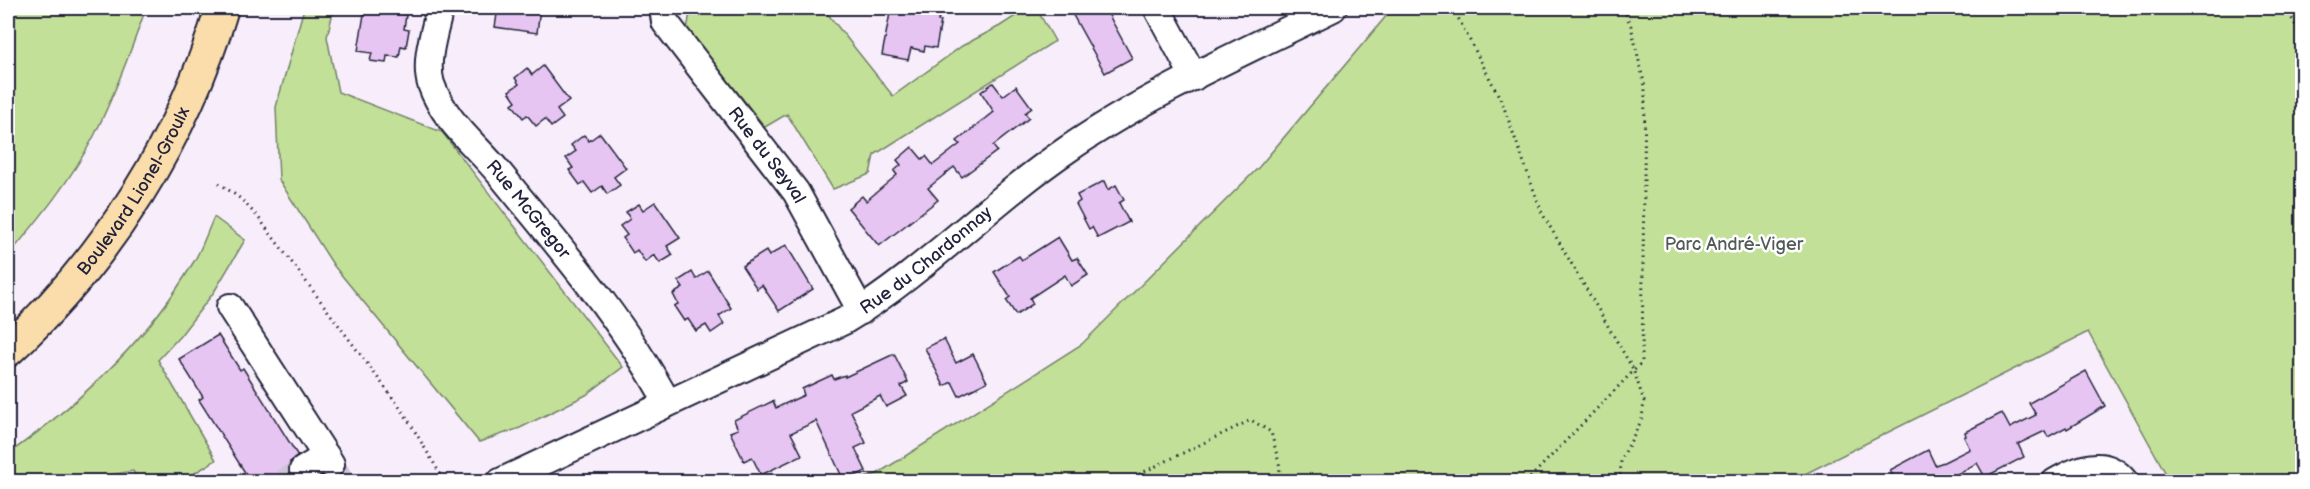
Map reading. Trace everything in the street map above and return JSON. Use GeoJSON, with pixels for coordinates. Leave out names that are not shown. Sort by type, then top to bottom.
{"type":"FeatureCollection","features":[{"type":"Feature","properties":{"kind":"main road","name":"Boulevard Lionel-Groulx"},"geometry":{"type":"LineString","coordinates":[[8,350],[39,322],[78,278],[149,174],[176,124],[197,76],[222,8]]}},
{"type":"Feature","properties":{"kind":"street","name":"Rue McGregor"},"geometry":{"type":"LineString","coordinates":[[440,8],[430,65],[430,81],[443,109],[458,129],[486,157],[599,296],[645,363],[666,402]]}},
{"type":"Feature","properties":{"kind":"street","name":"Rue du Seyval"},"geometry":{"type":"LineString","coordinates":[[663,8],[665,22],[796,192],[861,311]]}},
{"type":"Feature","properties":{"kind":"street"},"geometry":{"type":"LineString","coordinates":[[1157,8],[1194,77]]}},
{"type":"Feature","properties":{"kind":"street","name":"Rue du Chardonnay"},"geometry":{"type":"LineString","coordinates":[[500,482],[666,402],[820,333],[861,311],[1067,150],[1194,77],[1333,8]]}},
{"type":"Feature","properties":{"kind":"street"},"geometry":{"type":"LineString","coordinates":[[230,307],[329,460],[303,470]]}},
{"type":"Feature","properties":{"kind":"street"},"geometry":{"type":"LineString","coordinates":[[2055,482],[2079,468],[2093,466],[2107,468],[2125,482]]}},
{"type":"Feature","properties":{"kind":"path"},"geometry":{"type":"LineString","coordinates":[[1453,8],[1502,102],[1542,213],[1633,369],[1644,401],[1639,428],[1621,460],[1620,482]]}},
{"type":"Feature","properties":{"kind":"path"},"geometry":{"type":"LineString","coordinates":[[1526,482],[1642,362],[1645,87],[1631,26],[1623,8]]}},
{"type":"Feature","properties":{"kind":"path"},"geometry":{"type":"LineString","coordinates":[[2286,8],[2302,36]]}},
{"type":"Feature","properties":{"kind":"path"},"geometry":{"type":"LineString","coordinates":[[219,183],[241,199],[265,226],[404,412],[445,482]]}},
{"type":"Feature","properties":{"kind":"path"},"geometry":{"type":"LineString","coordinates":[[1123,482],[1251,420],[1271,432],[1280,467],[1279,482]]}},
{"type":"Feature","properties":{"kind":"green space"},"geometry":{"type":"Polygon","coordinates":[[[8,8],[146,8],[116,88],[94,136],[54,199],[8,256],[8,8]]]}},
{"type":"Feature","properties":{"kind":"green space"},"geometry":{"type":"Polygon","coordinates":[[[304,8],[334,8],[327,37],[338,92],[442,132],[623,367],[586,395],[520,428],[479,442],[334,266],[279,180],[276,107],[304,8]]]}},
{"type":"Feature","properties":{"kind":"green space"},"geometry":{"type":"Polygon","coordinates":[[[691,8],[823,8],[893,96],[962,46],[1028,8],[1036,8],[1055,41],[874,155],[870,174],[833,189],[787,114],[765,127],[687,29],[691,8]]]}},
{"type":"Feature","properties":{"kind":"green space","name":"Parc André-Viger"},"geometry":{"type":"Polygon","coordinates":[[[1393,8],[2302,8],[2302,481],[2170,481],[2088,332],[1791,481],[855,481],[877,474],[1082,344],[1259,167],[1393,8]]]}},
{"type":"Feature","properties":{"kind":"green space"},"geometry":{"type":"Polygon","coordinates":[[[214,217],[245,240],[214,292],[158,360],[216,460],[182,481],[139,481],[133,471],[75,481],[8,481],[8,454],[86,391],[133,344],[175,291],[193,263],[214,217]]]}},
{"type":"Feature","properties":{"kind":"building"},"geometry":{"type":"Polygon","coordinates":[[[365,8],[379,10],[380,8],[396,8],[395,13],[406,15],[404,29],[409,30],[406,47],[401,46],[399,57],[387,56],[386,63],[370,61],[372,53],[358,51],[365,8]]]}},
{"type":"Feature","properties":{"kind":"building"},"geometry":{"type":"Polygon","coordinates":[[[498,8],[540,8],[537,33],[495,27],[498,8]]]}},
{"type":"Feature","properties":{"kind":"building"},"geometry":{"type":"Polygon","coordinates":[[[896,8],[941,9],[936,48],[925,46],[924,51],[911,48],[908,60],[882,55],[890,13],[895,14],[896,8]]]}},
{"type":"Feature","properties":{"kind":"building"},"geometry":{"type":"Polygon","coordinates":[[[1069,8],[1105,8],[1132,58],[1105,73],[1069,8]]]}},
{"type":"Feature","properties":{"kind":"building"},"geometry":{"type":"Polygon","coordinates":[[[543,66],[569,101],[557,110],[563,118],[551,127],[545,119],[536,126],[527,115],[523,118],[512,104],[516,101],[509,91],[519,84],[515,78],[527,68],[532,75],[543,66]]]}},
{"type":"Feature","properties":{"kind":"building"},"geometry":{"type":"Polygon","coordinates":[[[993,83],[1003,96],[1016,86],[1032,108],[1025,113],[1029,118],[993,146],[997,151],[962,177],[954,167],[928,188],[938,200],[879,246],[848,208],[862,196],[866,201],[897,175],[894,171],[901,165],[897,160],[912,147],[922,159],[926,156],[933,165],[960,144],[957,141],[994,112],[981,92],[993,83]]]}},
{"type":"Feature","properties":{"kind":"building"},"geometry":{"type":"Polygon","coordinates":[[[600,133],[626,168],[614,177],[620,185],[607,194],[602,186],[592,193],[584,182],[580,185],[569,170],[573,168],[566,158],[576,151],[571,145],[584,135],[589,141],[600,133]]]}},
{"type":"Feature","properties":{"kind":"building"},"geometry":{"type":"Polygon","coordinates":[[[1104,181],[1108,190],[1116,185],[1124,200],[1119,203],[1129,222],[1098,238],[1092,227],[1089,229],[1076,204],[1080,201],[1077,195],[1104,181]]]}},
{"type":"Feature","properties":{"kind":"building"},"geometry":{"type":"Polygon","coordinates":[[[655,202],[680,238],[667,246],[673,255],[660,263],[654,255],[645,262],[637,250],[633,253],[623,238],[627,235],[620,226],[630,219],[626,212],[639,204],[643,210],[655,202]]]}},
{"type":"Feature","properties":{"kind":"building"},"geometry":{"type":"Polygon","coordinates":[[[1058,237],[1072,260],[1077,258],[1088,275],[1071,286],[1065,275],[1030,298],[1033,304],[1016,315],[1006,300],[1010,297],[994,272],[1019,256],[1022,260],[1058,237]]]}},
{"type":"Feature","properties":{"kind":"building"},"geometry":{"type":"Polygon","coordinates":[[[786,245],[813,289],[779,311],[762,285],[757,289],[742,266],[766,251],[769,256],[786,245]]]}},
{"type":"Feature","properties":{"kind":"building"},"geometry":{"type":"Polygon","coordinates":[[[708,271],[731,308],[719,316],[724,324],[711,333],[706,325],[696,331],[688,319],[684,321],[674,306],[678,304],[673,294],[683,288],[678,281],[692,272],[696,279],[708,271]]]}},
{"type":"Feature","properties":{"kind":"building"},"geometry":{"type":"Polygon","coordinates":[[[218,335],[240,370],[243,368],[298,456],[290,462],[288,470],[294,482],[251,482],[199,400],[203,397],[179,359],[218,335]]]}},
{"type":"Feature","properties":{"kind":"building"},"geometry":{"type":"Polygon","coordinates":[[[944,339],[956,363],[973,354],[987,382],[959,396],[952,382],[944,386],[925,348],[944,339]]]}},
{"type":"Feature","properties":{"kind":"building"},"geometry":{"type":"Polygon","coordinates":[[[894,354],[908,382],[901,386],[907,396],[886,407],[880,396],[851,411],[866,443],[855,448],[866,471],[844,481],[816,421],[791,433],[802,455],[761,475],[752,457],[744,461],[730,432],[738,429],[734,420],[773,401],[776,408],[804,395],[802,389],[832,375],[834,379],[845,375],[845,377],[894,354]]]}},
{"type":"Feature","properties":{"kind":"building"},"geometry":{"type":"Polygon","coordinates":[[[2086,371],[2105,406],[2067,429],[2066,427],[2048,437],[2045,431],[2018,444],[2024,457],[1985,477],[1977,463],[1943,482],[1896,482],[1890,470],[1928,450],[1935,465],[1970,449],[1964,437],[1965,432],[2002,413],[2010,428],[2036,415],[2029,403],[2086,371]]]}},
{"type":"Feature","properties":{"kind":"building"},"geometry":{"type":"Polygon","coordinates":[[[345,470],[352,482],[313,482],[322,476],[331,479],[339,477],[345,470]]]}},
{"type":"Feature","properties":{"kind":"tunnel"},"geometry":{"type":"LineString","coordinates":[[331,464],[342,482]]}},
{"type":"Feature","properties":{"kind":"tunnel"},"geometry":{"type":"LineString","coordinates":[[284,482],[303,470]]}}]}
